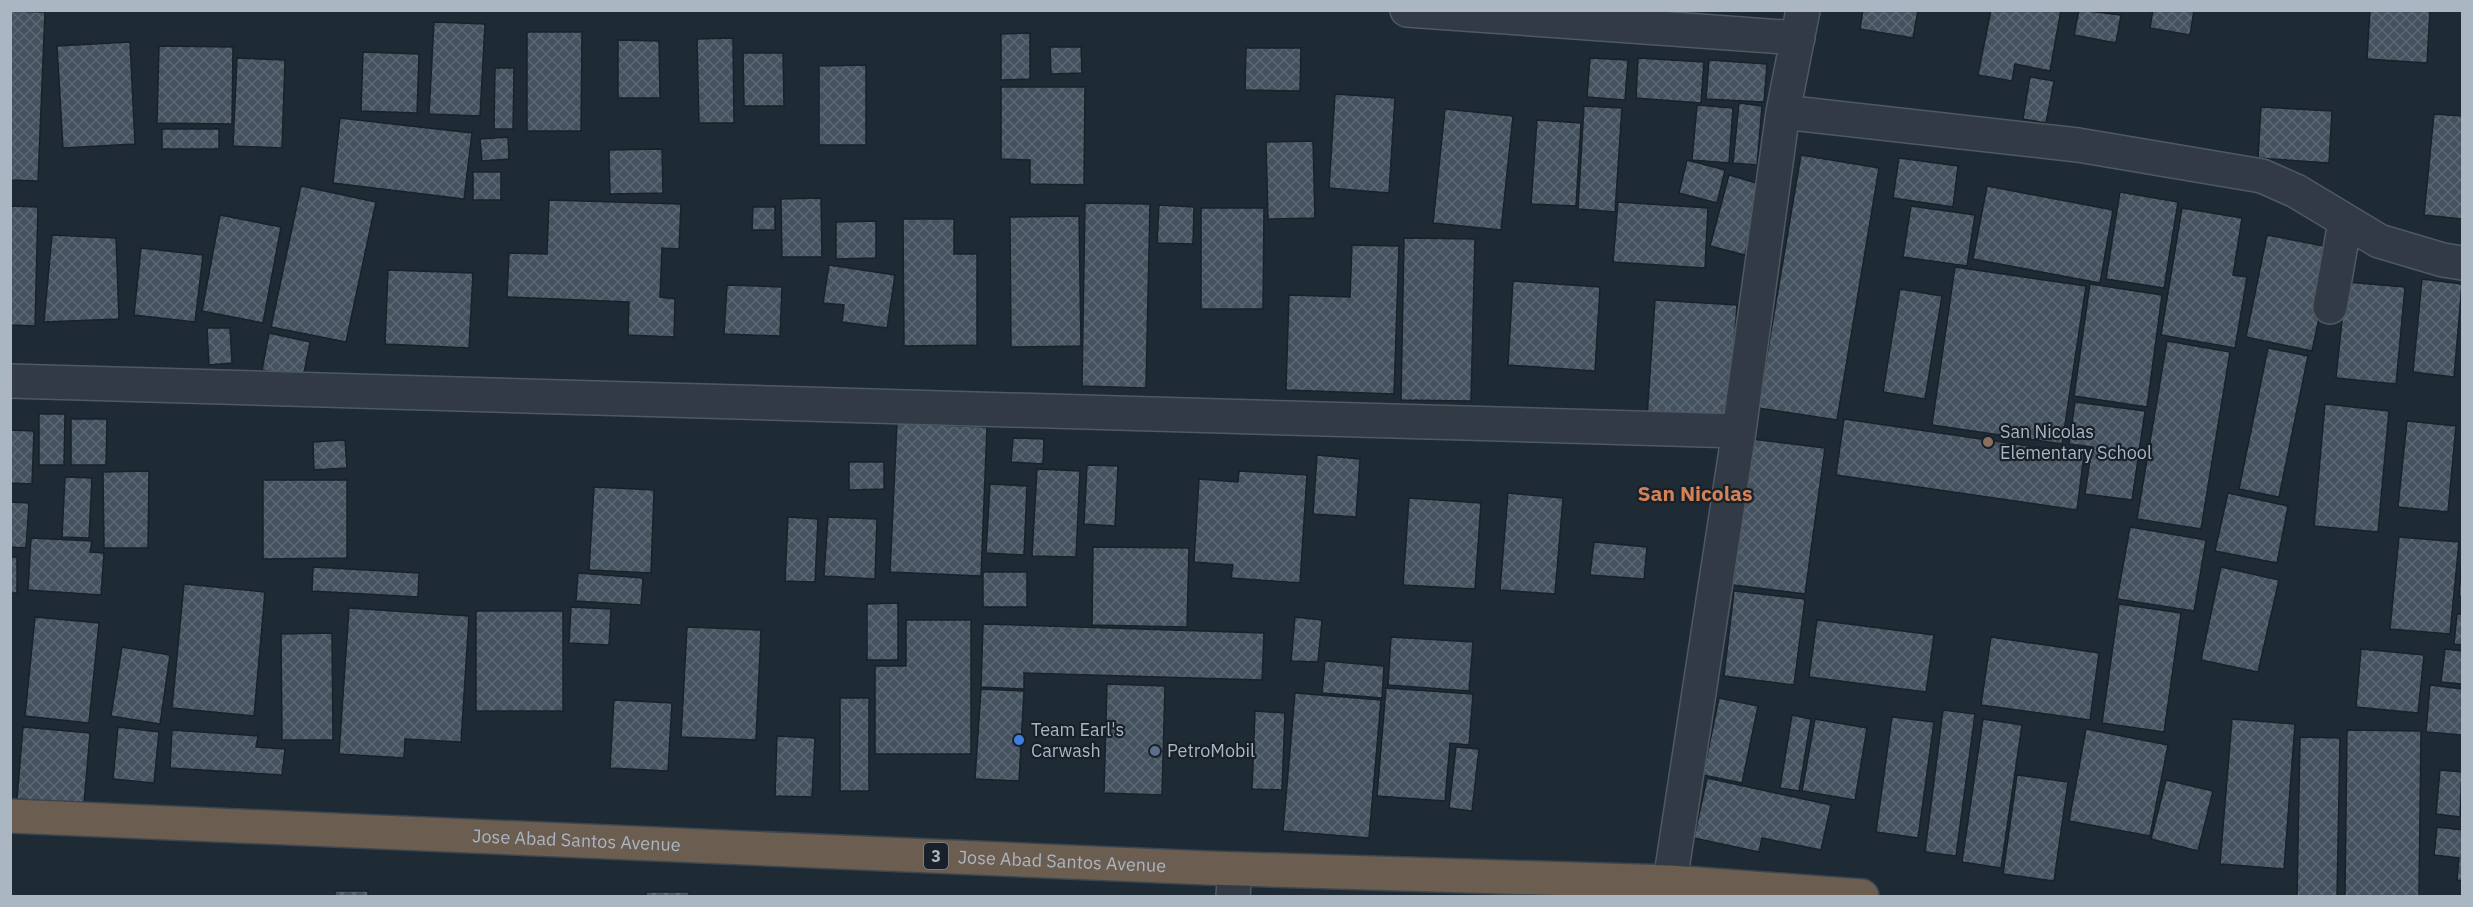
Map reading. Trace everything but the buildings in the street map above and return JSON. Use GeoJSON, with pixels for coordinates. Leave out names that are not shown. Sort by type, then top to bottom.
{"type":"FeatureCollection","features":[{"type":"Feature","properties":{"kind":"highway","name":"Jose Abad Santos Avenue"},"geometry":{"type":"LineString","coordinates":[[10,816],[1234,883],[1670,882],[1862,897]]}},
{"type":"Feature","properties":{"kind":"street"},"geometry":{"type":"LineString","coordinates":[[1407,10],[1801,24],[1783,112],[1739,431],[1670,882]]}},
{"type":"Feature","properties":{"kind":"street"},"geometry":{"type":"LineString","coordinates":[[1783,112],[2078,145],[2262,176],[2296,191],[2379,241],[2443,260],[2463,263]]}},
{"type":"Feature","properties":{"kind":"street"},"geometry":{"type":"LineString","coordinates":[[2330,307],[2345,222]]}},
{"type":"Feature","properties":{"kind":"street"},"geometry":{"type":"LineString","coordinates":[[10,381],[1739,431]]}},
{"type":"Feature","properties":{"kind":"place","name":"San Nicolas Elementary School"},"geometry":{"type":"Point","coordinates":[1988,442]}},
{"type":"Feature","properties":{"kind":"place","name":"Team Earl's Carwash"},"geometry":{"type":"Point","coordinates":[1019,740]}},
{"type":"Feature","properties":{"kind":"place","name":"PetroMobil"},"geometry":{"type":"Point","coordinates":[1155,751]}},
{"type":"Feature","properties":{"kind":"district","name":"San Nicolas"},"geometry":{"type":"Point","coordinates":[1695,494]}}]}
